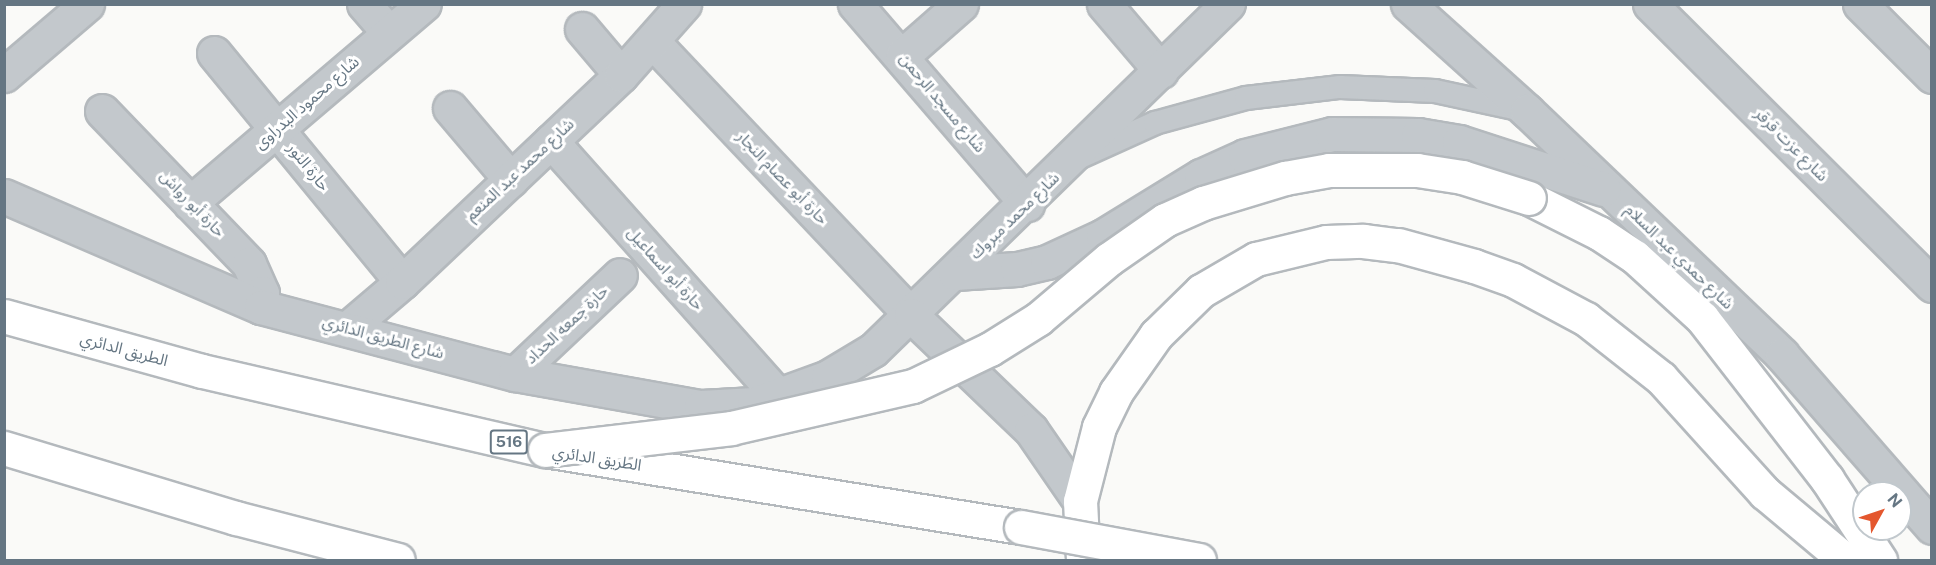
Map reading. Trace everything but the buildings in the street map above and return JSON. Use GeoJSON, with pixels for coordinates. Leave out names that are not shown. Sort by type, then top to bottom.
{"type":"FeatureCollection","features":[{"type":"Feature","properties":{"kind":"highway"},"geometry":{"type":"LineString","coordinates":[[545,450],[731,428],[913,386],[990,350],[1038,319],[1109,259],[1166,220],[1203,203],[1285,178],[1329,171],[1418,170],[1462,177],[1529,198],[1599,233],[1708,305],[1880,561]]}},
{"type":"Feature","properties":{"kind":"highway"},"geometry":{"type":"LineString","coordinates":[[1083,561],[1080,501],[1099,427],[1116,392],[1177,311],[1219,279],[1256,259],[1326,242],[1363,241],[1398,245],[1474,266],[1522,285],[1586,319],[1661,378],[1765,493],[1845,561]]}},
{"type":"Feature","properties":{"kind":"highway","name":"الطريق الدائري"},"geometry":{"type":"LineString","coordinates":[[4,316],[202,371],[545,450],[1021,527],[1199,561]]}},
{"type":"Feature","properties":{"kind":"highway"},"geometry":{"type":"LineString","coordinates":[[4,448],[225,515],[398,561]]}},
{"type":"Feature","properties":{"kind":"street"},"geometry":{"type":"LineString","coordinates":[[4,75],[87,4]]}},
{"type":"Feature","properties":{"kind":"street"},"geometry":{"type":"LineString","coordinates":[[364,4],[389,33]]}},
{"type":"Feature","properties":{"kind":"street","name":"شارع محمود البدراوى"},"geometry":{"type":"LineString","coordinates":[[190,203],[424,4]]}},
{"type":"Feature","properties":{"kind":"street","name":"شارع محمد عبد المنعم"},"geometry":{"type":"LineString","coordinates":[[348,328],[402,282],[621,75],[653,42],[684,4]]}},
{"type":"Feature","properties":{"kind":"street","name":"شارع مسجد الرحمن"},"geometry":{"type":"LineString","coordinates":[[855,4],[903,56],[1027,204]]}},
{"type":"Feature","properties":{"kind":"street"},"geometry":{"type":"LineString","coordinates":[[903,56],[962,4]]}},
{"type":"Feature","properties":{"kind":"street"},"geometry":{"type":"LineString","coordinates":[[1104,4],[1161,71]]}},
{"type":"Feature","properties":{"kind":"street","name":"شارع محمد مبروك"},"geometry":{"type":"LineString","coordinates":[[779,397],[828,377],[873,350],[1027,204],[1228,4]]}},
{"type":"Feature","properties":{"kind":"street","name":"شارع حمدي عبد السلام"},"geometry":{"type":"LineString","coordinates":[[1408,4],[1527,111],[1611,191],[1708,305],[1782,355],[1932,527]]}},
{"type":"Feature","properties":{"kind":"street","name":"شارع عزت قرقر"},"geometry":{"type":"LineString","coordinates":[[1650,4],[1932,285]]}},
{"type":"Feature","properties":{"kind":"street"},"geometry":{"type":"LineString","coordinates":[[1860,4],[1932,76]]}},
{"type":"Feature","properties":{"kind":"street"},"geometry":{"type":"LineString","coordinates":[[582,28],[621,75]]}},
{"type":"Feature","properties":{"kind":"street","name":"حارة أبو عصام النجار"},"geometry":{"type":"LineString","coordinates":[[653,42],[911,315],[1031,430],[1080,501]]}},
{"type":"Feature","properties":{"kind":"street","name":"حارة النور"},"geometry":{"type":"LineString","coordinates":[[214,53],[402,282]]}},
{"type":"Feature","properties":{"kind":"street"},"geometry":{"type":"LineString","coordinates":[[450,108],[511,180]]}},
{"type":"Feature","properties":{"kind":"street","name":"حارة أبو رواش"},"geometry":{"type":"LineString","coordinates":[[102,111],[249,264],[262,293],[261,307]]}},
{"type":"Feature","properties":{"kind":"street"},"geometry":{"type":"LineString","coordinates":[[955,273],[987,273],[1047,262],[1103,236],[1218,168],[1290,142],[1332,134],[1407,134],[1459,142],[1611,191]]}},
{"type":"Feature","properties":{"kind":"street","name":"حارة أبو اسماعيل"},"geometry":{"type":"LineString","coordinates":[[551,141],[779,397]]}},
{"type":"Feature","properties":{"kind":"street","name":"شارع الطريق الدائري"},"geometry":{"type":"LineString","coordinates":[[4,196],[261,307],[348,328],[515,374],[701,407],[754,404],[779,397]]}},
{"type":"Feature","properties":{"kind":"street","name":"حارة جمعه الحداد"},"geometry":{"type":"LineString","coordinates":[[515,374],[620,275]]}},
{"type":"Feature","properties":{"kind":"lane"},"geometry":{"type":"LineString","coordinates":[[1069,163],[1155,123],[1246,98],[1340,87],[1435,92],[1527,111]]}}]}
